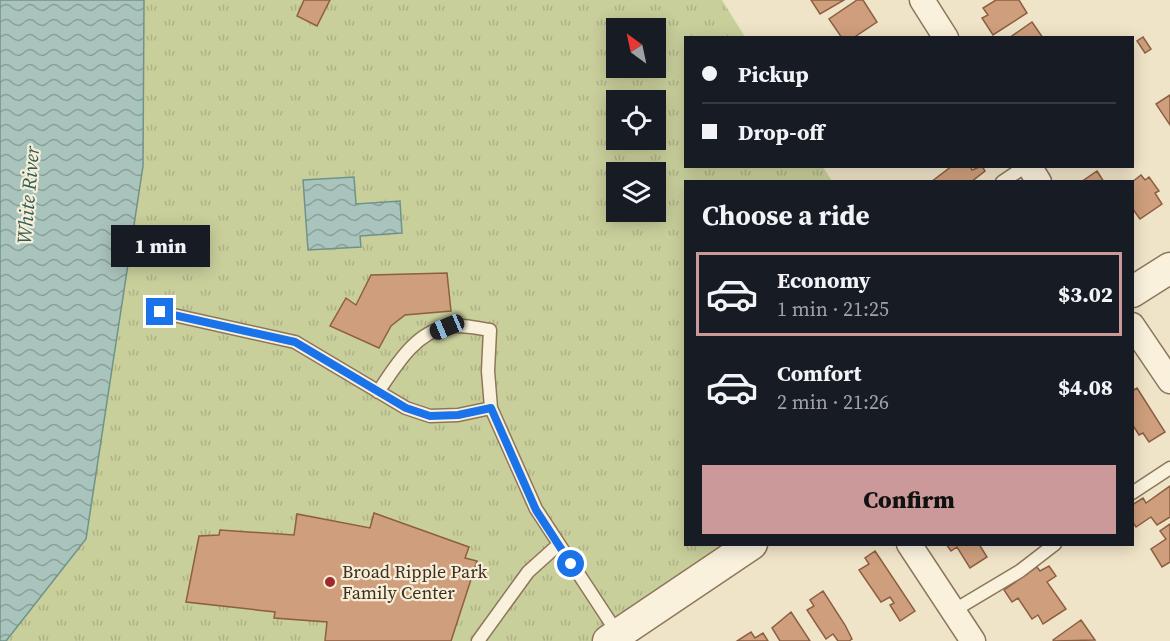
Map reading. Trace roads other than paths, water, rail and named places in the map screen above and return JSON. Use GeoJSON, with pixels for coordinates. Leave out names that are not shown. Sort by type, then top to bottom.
{"type":"FeatureCollection","features":[{"type":"Feature","properties":{"kind":"street"},"geometry":{"type":"LineString","coordinates":[[921,0],[945,36]]}},
{"type":"Feature","properties":{"kind":"street"},"geometry":{"type":"LineString","coordinates":[[1134,291],[1170,268]]}},
{"type":"Feature","properties":{"kind":"street"},"geometry":{"type":"LineString","coordinates":[[1134,328],[1170,381]]}},
{"type":"Feature","properties":{"kind":"street"},"geometry":{"type":"LineString","coordinates":[[616,639],[749,546]]}},
{"type":"Feature","properties":{"kind":"street"},"geometry":{"type":"LineString","coordinates":[[910,546],[973,641]]}},
{"type":"Feature","properties":{"kind":"lane"},"geometry":{"type":"LineString","coordinates":[[1005,180],[1025,168]]}},
{"type":"Feature","properties":{"kind":"lane"},"geometry":{"type":"LineString","coordinates":[[160,312],[295,342],[406,408],[430,416],[458,415],[491,408]]}},
{"type":"Feature","properties":{"kind":"lane"},"geometry":{"type":"LineString","coordinates":[[378,392],[396,366],[420,339],[447,327],[490,330],[488,371],[491,408],[536,510],[616,639]]}},
{"type":"Feature","properties":{"kind":"lane"},"geometry":{"type":"LineString","coordinates":[[1134,492],[1170,468]]}},
{"type":"Feature","properties":{"kind":"lane"},"geometry":{"type":"LineString","coordinates":[[478,641],[528,572],[558,545]]}},
{"type":"Feature","properties":{"kind":"lane"},"geometry":{"type":"LineString","coordinates":[[953,612],[968,605],[1041,549]]}},
{"type":"Feature","properties":{"kind":"water","name":"White River"},"geometry":{"type":"Polygon","coordinates":[[[0,0],[144,0],[143,166],[86,539],[6,641],[0,641],[0,0]]]}},
{"type":"Feature","properties":{"kind":"water"},"geometry":{"type":"Polygon","coordinates":[[[354,177],[356,204],[400,201],[402,233],[360,236],[361,247],[308,250],[303,180],[354,177]]]}},
{"type":"Feature","properties":{"kind":"place","name":"Broad Ripple Park Family Center"},"geometry":{"type":"Point","coordinates":[330,582]}}]}
